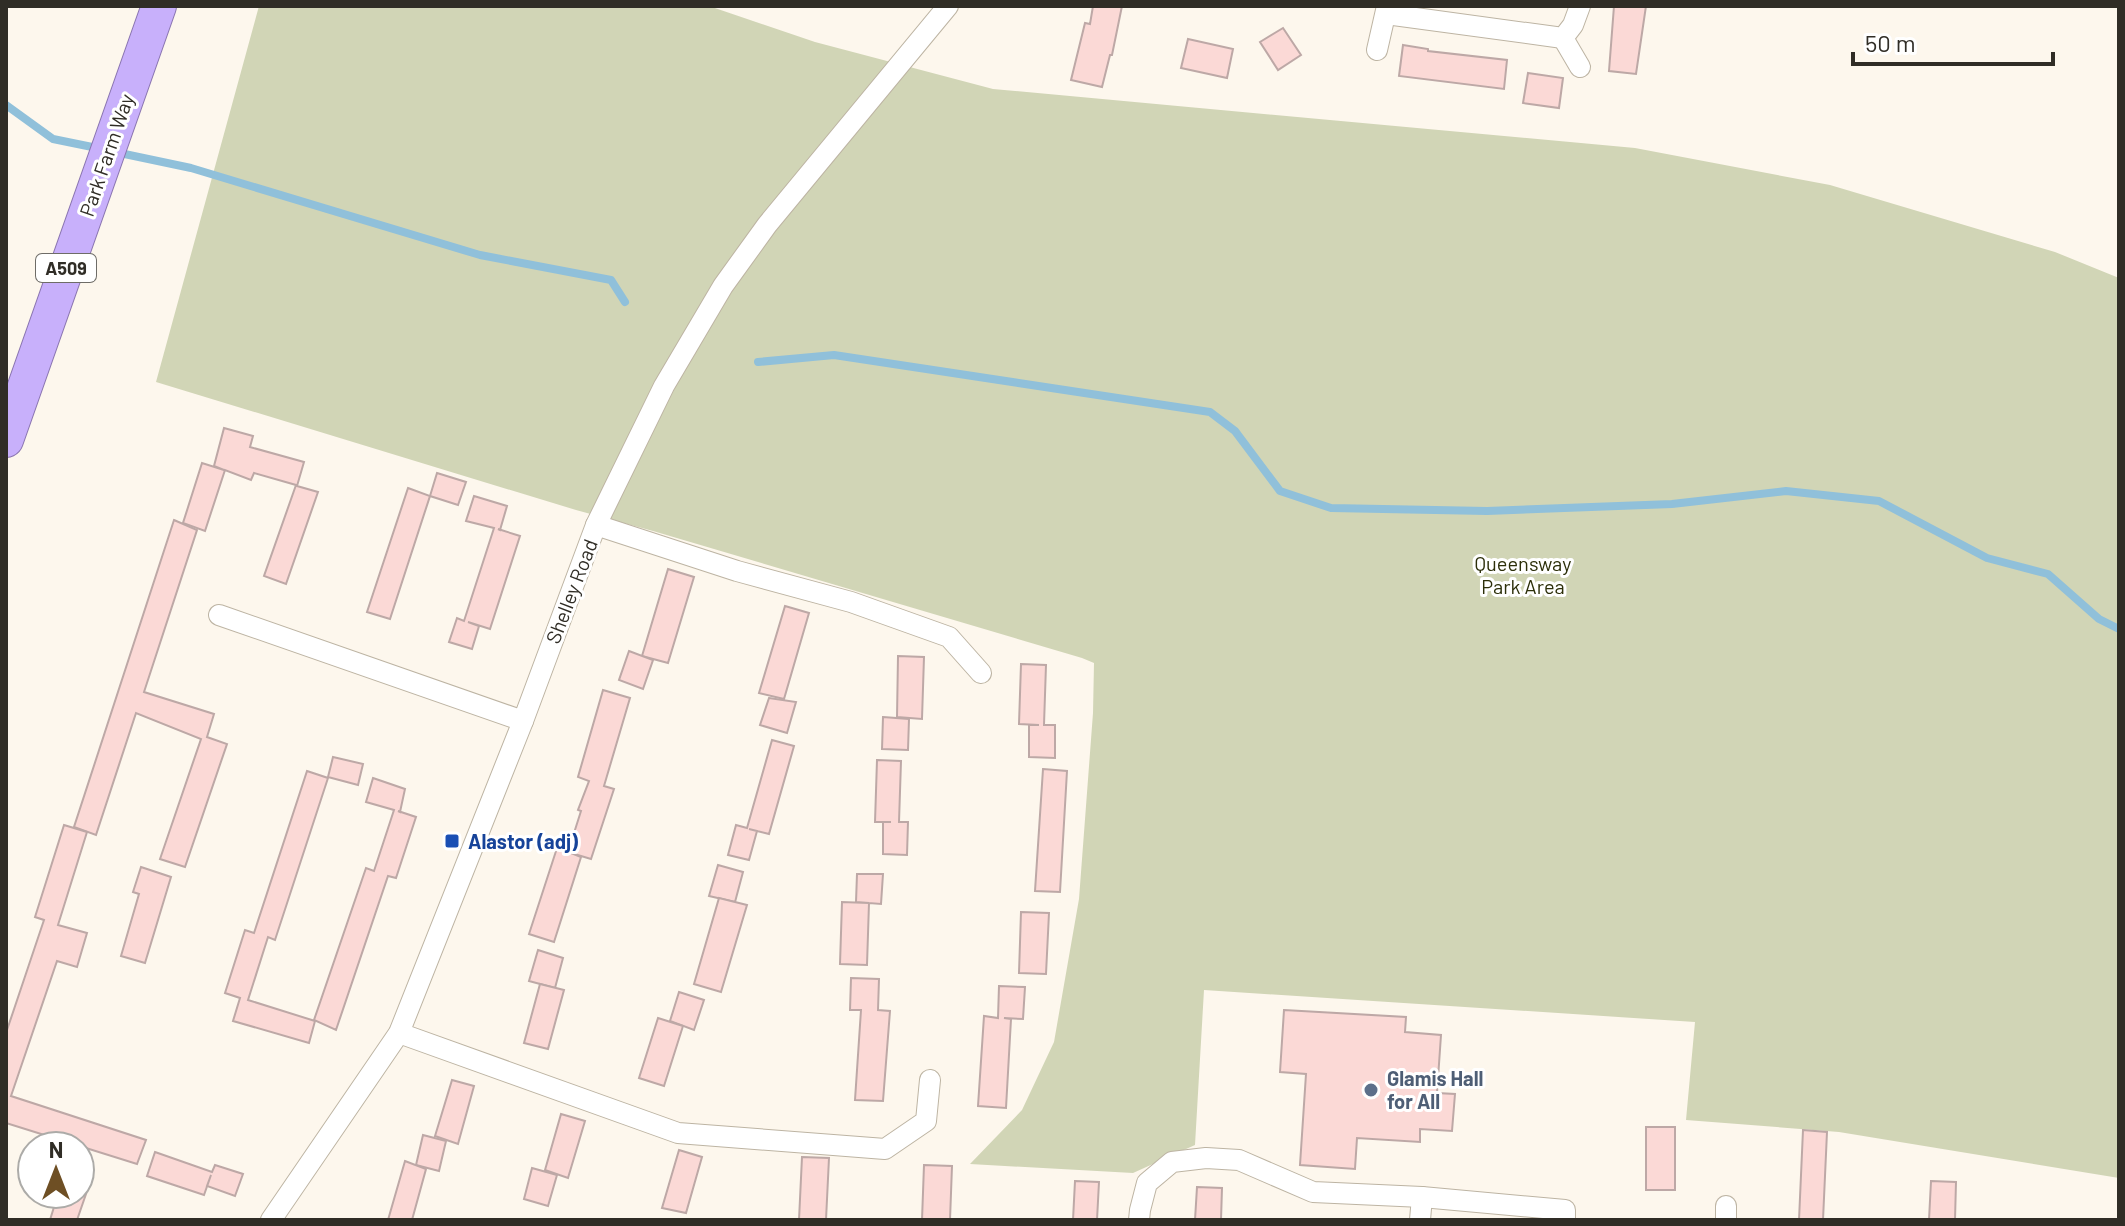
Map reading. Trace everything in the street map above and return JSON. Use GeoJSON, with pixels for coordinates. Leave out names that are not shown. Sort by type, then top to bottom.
{"type":"FeatureCollection","features":[{"type":"Feature","properties":{"kind":"highway","name":"Park Farm Way"},"geometry":{"type":"LineString","coordinates":[[6,440],[157,11]]}},
{"type":"Feature","properties":{"kind":"street","name":"Shelley Road"},"geometry":{"type":"LineString","coordinates":[[271,1220],[399,1033],[523,721],[596,525],[664,386],[723,286],[767,225],[948,6]]}},
{"type":"Feature","properties":{"kind":"street"},"geometry":{"type":"LineString","coordinates":[[1563,38],[1573,25],[1580,6]]}},
{"type":"Feature","properties":{"kind":"street"},"geometry":{"type":"LineString","coordinates":[[1377,50],[1386,10],[1563,38]]}},
{"type":"Feature","properties":{"kind":"street"},"geometry":{"type":"LineString","coordinates":[[1563,38],[1580,67]]}},
{"type":"Feature","properties":{"kind":"street"},"geometry":{"type":"LineString","coordinates":[[596,525],[737,571],[851,602],[949,637],[981,673]]}},
{"type":"Feature","properties":{"kind":"street"},"geometry":{"type":"LineString","coordinates":[[219,615],[523,721]]}},
{"type":"Feature","properties":{"kind":"street"},"geometry":{"type":"LineString","coordinates":[[399,1033],[678,1133],[885,1149],[926,1121],[930,1080]]}},
{"type":"Feature","properties":{"kind":"street"},"geometry":{"type":"LineString","coordinates":[[1139,1220],[1147,1183],[1172,1162],[1206,1158],[1239,1160],[1313,1192],[1422,1197],[1565,1210],[1565,1220]]}},
{"type":"Feature","properties":{"kind":"street"},"geometry":{"type":"LineString","coordinates":[[1420,1220],[1422,1197]]}},
{"type":"Feature","properties":{"kind":"green space","name":"Queensway Park Area"},"geometry":{"type":"Polygon","coordinates":[[[259,6],[709,6],[815,42],[993,89],[1635,148],[1830,185],[2055,252],[2119,278],[2119,1178],[1839,1132],[1686,1120],[1695,1022],[1204,990],[1195,1145],[1133,1173],[970,1164],[1022,1110],[1054,1042],[1079,899],[1094,663],[156,382],[259,6]]]}},
{"type":"Feature","properties":{"kind":"building"},"geometry":{"type":"Polygon","coordinates":[[[1093,6],[1122,6],[1102,87],[1071,80],[1085,23],[1090,24],[1093,6]]]}},
{"type":"Feature","properties":{"kind":"building"},"geometry":{"type":"Polygon","coordinates":[[[1614,6],[1646,6],[1636,74],[1609,71],[1614,6]]]}},
{"type":"Feature","properties":{"kind":"building"},"geometry":{"type":"Polygon","coordinates":[[[1283,28],[1301,55],[1278,70],[1260,42],[1283,28]]]}},
{"type":"Feature","properties":{"kind":"building"},"geometry":{"type":"Polygon","coordinates":[[[1188,39],[1233,49],[1227,78],[1181,68],[1188,39]]]}},
{"type":"Feature","properties":{"kind":"building"},"geometry":{"type":"Polygon","coordinates":[[[1403,45],[1507,60],[1504,89],[1399,76],[1403,45]]]}},
{"type":"Feature","properties":{"kind":"building"},"geometry":{"type":"Polygon","coordinates":[[[1528,73],[1563,78],[1559,108],[1523,103],[1528,73]]]}},
{"type":"Feature","properties":{"kind":"building"},"geometry":{"type":"Polygon","coordinates":[[[224,428],[253,436],[250,447],[304,462],[297,486],[318,492],[286,584],[264,576],[296,485],[254,473],[251,480],[225,470],[205,531],[183,523],[202,463],[224,470],[214,466],[224,428]]]}},
{"type":"Feature","properties":{"kind":"building"},"geometry":{"type":"Polygon","coordinates":[[[437,473],[466,482],[458,505],[430,496],[437,473]]]}},
{"type":"Feature","properties":{"kind":"building"},"geometry":{"type":"Polygon","coordinates":[[[408,488],[430,496],[390,619],[367,612],[408,488]]]}},
{"type":"Feature","properties":{"kind":"building"},"geometry":{"type":"Polygon","coordinates":[[[474,496],[507,506],[500,530],[520,536],[490,629],[468,622],[479,626],[472,649],[449,642],[457,618],[464,621],[494,528],[466,521],[474,496]]]}},
{"type":"Feature","properties":{"kind":"building"},"geometry":{"type":"Polygon","coordinates":[[[174,520],[197,530],[144,692],[214,714],[207,737],[227,744],[185,867],[160,859],[201,739],[136,713],[96,835],[74,827],[174,520]]]}},
{"type":"Feature","properties":{"kind":"building"},"geometry":{"type":"Polygon","coordinates":[[[668,569],[694,577],[668,663],[642,656],[668,569]]]}},
{"type":"Feature","properties":{"kind":"building"},"geometry":{"type":"Polygon","coordinates":[[[785,606],[809,613],[784,699],[759,693],[785,606]]]}},
{"type":"Feature","properties":{"kind":"building"},"geometry":{"type":"Polygon","coordinates":[[[629,651],[653,660],[643,689],[619,680],[629,651]]]}},
{"type":"Feature","properties":{"kind":"building"},"geometry":{"type":"Polygon","coordinates":[[[898,656],[924,657],[922,719],[897,717],[898,656]]]}},
{"type":"Feature","properties":{"kind":"building"},"geometry":{"type":"Polygon","coordinates":[[[1021,664],[1046,665],[1044,725],[1055,725],[1055,758],[1029,757],[1029,725],[1039,725],[1019,724],[1021,664]]]}},
{"type":"Feature","properties":{"kind":"building"},"geometry":{"type":"Polygon","coordinates":[[[603,690],[630,698],[604,786],[614,789],[591,859],[571,853],[581,857],[554,942],[529,934],[557,848],[568,852],[581,811],[578,810],[589,781],[578,777],[603,690]]]}},
{"type":"Feature","properties":{"kind":"building"},"geometry":{"type":"Polygon","coordinates":[[[769,698],[796,702],[787,733],[760,725],[769,698]]]}},
{"type":"Feature","properties":{"kind":"building"},"geometry":{"type":"Polygon","coordinates":[[[883,717],[909,719],[908,750],[882,749],[883,717]]]}},
{"type":"Feature","properties":{"kind":"building"},"geometry":{"type":"Polygon","coordinates":[[[772,740],[794,746],[769,834],[757,831],[749,860],[728,855],[736,825],[747,828],[772,740]]]}},
{"type":"Feature","properties":{"kind":"building"},"geometry":{"type":"Polygon","coordinates":[[[333,757],[363,764],[358,785],[328,777],[333,757]]]}},
{"type":"Feature","properties":{"kind":"building"},"geometry":{"type":"Polygon","coordinates":[[[877,760],[901,761],[899,822],[908,822],[907,855],[883,854],[883,822],[875,822],[877,760]]]}},
{"type":"Feature","properties":{"kind":"building"},"geometry":{"type":"Polygon","coordinates":[[[1043,769],[1067,771],[1060,892],[1035,891],[1043,769]]]}},
{"type":"Feature","properties":{"kind":"building"},"geometry":{"type":"Polygon","coordinates":[[[307,771],[328,778],[275,940],[268,937],[248,1000],[315,1021],[309,1043],[233,1021],[240,998],[225,993],[245,930],[254,933],[307,771]]]}},
{"type":"Feature","properties":{"kind":"building"},"geometry":{"type":"Polygon","coordinates":[[[373,778],[405,789],[400,812],[416,817],[396,878],[388,876],[336,1030],[314,1020],[366,868],[374,871],[394,810],[366,802],[373,778]]]}},
{"type":"Feature","properties":{"kind":"building"},"geometry":{"type":"Polygon","coordinates":[[[64,825],[87,832],[58,925],[87,933],[77,967],[57,961],[11,1096],[146,1140],[137,1164],[96,1151],[96,1130],[28,1130],[6,1123],[6,1033],[44,920],[35,917],[64,825]]]}},
{"type":"Feature","properties":{"kind":"building"},"geometry":{"type":"Polygon","coordinates":[[[718,865],[743,872],[735,902],[709,896],[718,865]]]}},
{"type":"Feature","properties":{"kind":"building"},"geometry":{"type":"Polygon","coordinates":[[[141,867],[171,877],[145,963],[121,956],[139,894],[133,892],[141,867]]]}},
{"type":"Feature","properties":{"kind":"building"},"geometry":{"type":"Polygon","coordinates":[[[857,874],[883,874],[881,904],[856,902],[857,874]]]}},
{"type":"Feature","properties":{"kind":"building"},"geometry":{"type":"Polygon","coordinates":[[[719,898],[747,905],[721,992],[694,984],[719,898]]]}},
{"type":"Feature","properties":{"kind":"building"},"geometry":{"type":"Polygon","coordinates":[[[842,902],[869,903],[867,965],[840,964],[842,902]]]}},
{"type":"Feature","properties":{"kind":"building"},"geometry":{"type":"Polygon","coordinates":[[[1021,912],[1049,913],[1046,974],[1019,973],[1021,912]]]}},
{"type":"Feature","properties":{"kind":"building"},"geometry":{"type":"Polygon","coordinates":[[[538,950],[563,958],[555,988],[529,981],[538,950]]]}},
{"type":"Feature","properties":{"kind":"building"},"geometry":{"type":"Polygon","coordinates":[[[851,978],[879,979],[878,1010],[890,1011],[883,1101],[855,1100],[861,1010],[850,1010],[851,978]]]}},
{"type":"Feature","properties":{"kind":"building"},"geometry":{"type":"Polygon","coordinates":[[[540,984],[564,990],[548,1049],[524,1043],[540,984]]]}},
{"type":"Feature","properties":{"kind":"building"},"geometry":{"type":"Polygon","coordinates":[[[999,986],[1025,987],[1023,1019],[1004,1018],[1011,1019],[1006,1108],[978,1106],[984,1016],[998,1018],[999,986]]]}},
{"type":"Feature","properties":{"kind":"building"},"geometry":{"type":"Polygon","coordinates":[[[679,992],[704,1000],[694,1030],[670,1021],[679,992]]]}},
{"type":"Feature","properties":{"kind":"building","name":"Glamis Hall for All"},"geometry":{"type":"Polygon","coordinates":[[[1284,1010],[1406,1017],[1405,1032],[1441,1035],[1437,1093],[1455,1094],[1452,1131],[1420,1129],[1420,1142],[1357,1138],[1355,1169],[1300,1165],[1306,1074],[1280,1072],[1284,1010]]]}},
{"type":"Feature","properties":{"kind":"building"},"geometry":{"type":"Polygon","coordinates":[[[658,1018],[683,1026],[664,1086],[639,1078],[658,1018]]]}},
{"type":"Feature","properties":{"kind":"building"},"geometry":{"type":"Polygon","coordinates":[[[452,1080],[474,1086],[458,1144],[435,1136],[452,1080]]]}},
{"type":"Feature","properties":{"kind":"building"},"geometry":{"type":"Polygon","coordinates":[[[561,1114],[585,1121],[568,1178],[545,1170],[561,1114]]]}},
{"type":"Feature","properties":{"kind":"building"},"geometry":{"type":"Polygon","coordinates":[[[1646,1127],[1675,1127],[1675,1190],[1646,1190],[1646,1127]]]}},
{"type":"Feature","properties":{"kind":"building"},"geometry":{"type":"Polygon","coordinates":[[[1803,1130],[1827,1132],[1823,1220],[1799,1220],[1803,1130]]]}},
{"type":"Feature","properties":{"kind":"building"},"geometry":{"type":"Polygon","coordinates":[[[423,1135],[446,1141],[439,1171],[416,1165],[423,1135]]]}},
{"type":"Feature","properties":{"kind":"building"},"geometry":{"type":"Polygon","coordinates":[[[679,1150],[702,1157],[686,1213],[662,1208],[679,1150]]]}},
{"type":"Feature","properties":{"kind":"building"},"geometry":{"type":"Polygon","coordinates":[[[155,1152],[212,1172],[215,1165],[243,1174],[235,1196],[207,1186],[204,1195],[147,1176],[155,1152]]]}},
{"type":"Feature","properties":{"kind":"building"},"geometry":{"type":"Polygon","coordinates":[[[802,1157],[829,1158],[826,1220],[799,1220],[802,1157]]]}},
{"type":"Feature","properties":{"kind":"building"},"geometry":{"type":"Polygon","coordinates":[[[405,1161],[426,1169],[412,1220],[388,1220],[405,1161]]]}},
{"type":"Feature","properties":{"kind":"building"},"geometry":{"type":"Polygon","coordinates":[[[924,1165],[952,1166],[950,1220],[922,1220],[924,1165]]]}},
{"type":"Feature","properties":{"kind":"building"},"geometry":{"type":"Polygon","coordinates":[[[532,1168],[557,1175],[548,1206],[524,1199],[532,1168]]]}},
{"type":"Feature","properties":{"kind":"building"},"geometry":{"type":"Polygon","coordinates":[[[1075,1181],[1099,1182],[1097,1220],[1073,1220],[1075,1181]]]}},
{"type":"Feature","properties":{"kind":"building"},"geometry":{"type":"Polygon","coordinates":[[[1931,1181],[1956,1182],[1955,1220],[1929,1220],[1931,1181]]]}},
{"type":"Feature","properties":{"kind":"building"},"geometry":{"type":"Polygon","coordinates":[[[1197,1187],[1222,1188],[1221,1220],[1195,1220],[1197,1187]]]}},
{"type":"Feature","properties":{"kind":"building"},"geometry":{"type":"Polygon","coordinates":[[[53,1210],[80,1210],[77,1220],[50,1220],[53,1210]]]}},
{"type":"Feature","properties":{"kind":"waterway"},"geometry":{"type":"LineString","coordinates":[[6,105],[53,139],[102,149]]}},
{"type":"Feature","properties":{"kind":"waterway"},"geometry":{"type":"LineString","coordinates":[[115,152],[191,168],[480,255],[611,280],[625,302]]}},
{"type":"Feature","properties":{"kind":"waterway"},"geometry":{"type":"LineString","coordinates":[[758,362],[834,355],[1210,412],[1235,431],[1280,491],[1331,508],[1487,511],[1672,504],[1786,491],[1879,501],[1987,558],[2048,574],[2099,619],[2119,629]]}},
{"type":"Feature","properties":{"kind":"place","name":"Alastor (adj)"},"geometry":{"type":"Point","coordinates":[452,841]}},
{"type":"Feature","properties":{"kind":"place","name":"Glamis Hall for All"},"geometry":{"type":"Point","coordinates":[1371,1090]}}]}
